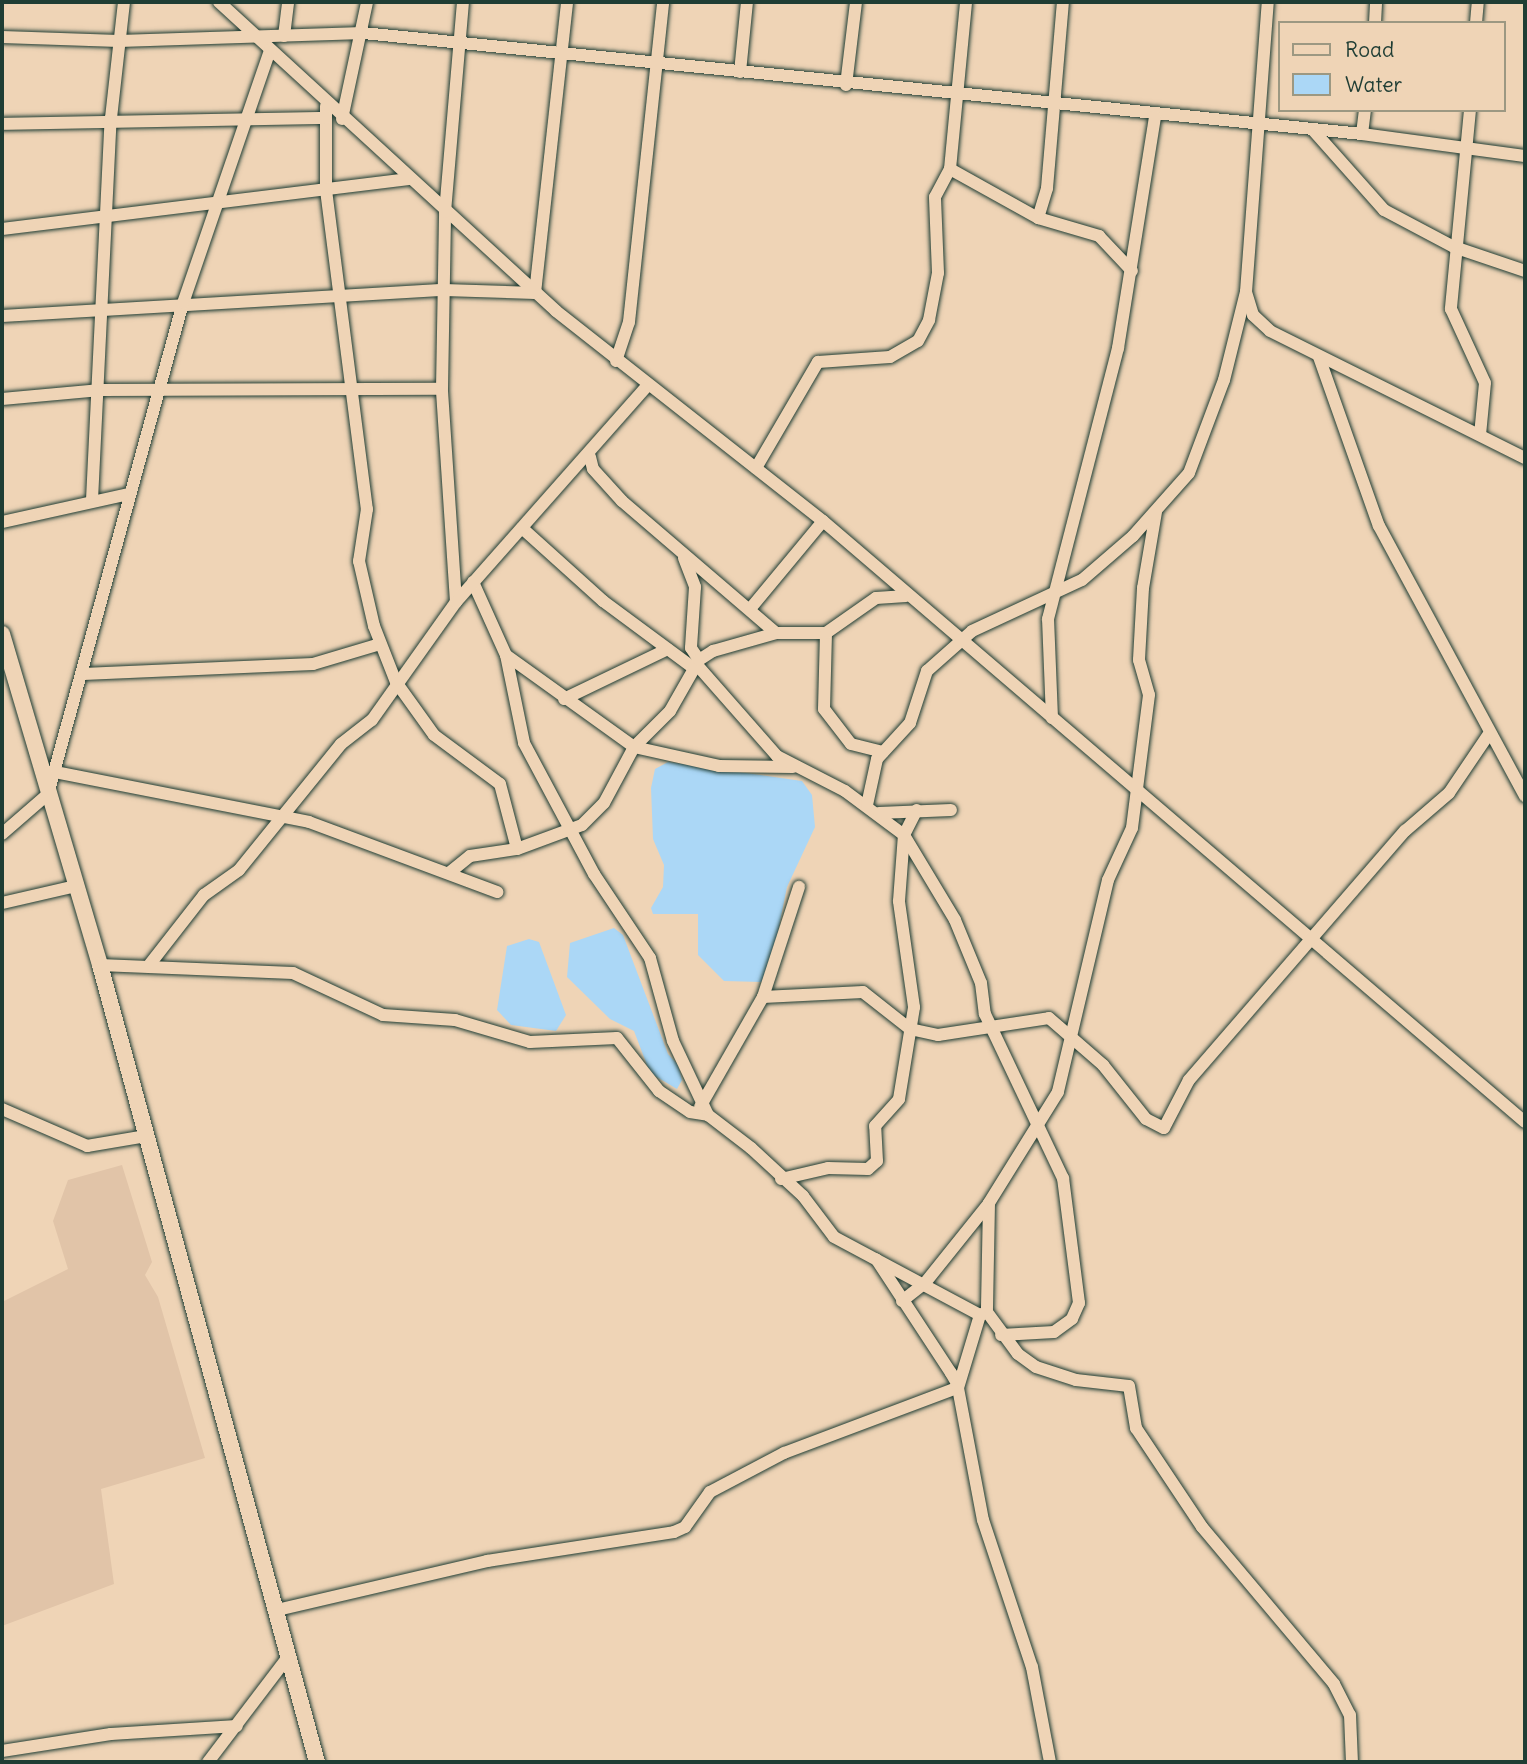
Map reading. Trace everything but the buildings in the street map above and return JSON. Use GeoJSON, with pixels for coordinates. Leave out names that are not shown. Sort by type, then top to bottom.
{"type":"FeatureCollection","features":[{"type":"Feature","properties":{"kind":"main road"},"geometry":{"type":"LineString","coordinates":[[2,634],[8,673],[100,965],[317,1762]]}},
{"type":"Feature","properties":{"kind":"street"},"geometry":{"type":"LineString","coordinates":[[92,499],[101,390],[101,308],[111,118],[124,2]]}},
{"type":"Feature","properties":{"kind":"street"},"geometry":{"type":"LineString","coordinates":[[219,2],[270,51],[326,112],[342,119],[535,293],[647,387],[822,521],[906,596],[1525,1122]]}},
{"type":"Feature","properties":{"kind":"street"},"geometry":{"type":"LineString","coordinates":[[284,36],[288,2]]}},
{"type":"Feature","properties":{"kind":"street"},"geometry":{"type":"LineString","coordinates":[[342,119],[363,33],[367,2]]}},
{"type":"Feature","properties":{"kind":"street"},"geometry":{"type":"LineString","coordinates":[[456,602],[442,389],[445,212],[463,2]]}},
{"type":"Feature","properties":{"kind":"street"},"geometry":{"type":"LineString","coordinates":[[535,293],[567,2]]}},
{"type":"Feature","properties":{"kind":"street"},"geometry":{"type":"LineString","coordinates":[[616,361],[629,322],[663,2]]}},
{"type":"Feature","properties":{"kind":"street"},"geometry":{"type":"LineString","coordinates":[[740,72],[747,2]]}},
{"type":"Feature","properties":{"kind":"street"},"geometry":{"type":"LineString","coordinates":[[846,85],[856,2]]}},
{"type":"Feature","properties":{"kind":"street"},"geometry":{"type":"LineString","coordinates":[[756,468],[818,362],[890,357],[922,336],[938,273],[935,197],[950,169],[965,2]]}},
{"type":"Feature","properties":{"kind":"street"},"geometry":{"type":"LineString","coordinates":[[1038,218],[1056,105],[1063,2]]}},
{"type":"Feature","properties":{"kind":"street"},"geometry":{"type":"LineString","coordinates":[[867,805],[883,752],[910,723],[927,671],[961,640],[1056,596],[1105,562],[1156,512],[1195,459],[1224,380],[1246,292],[1268,2]]}},
{"type":"Feature","properties":{"kind":"street"},"geometry":{"type":"LineString","coordinates":[[1374,21],[1376,2]]}},
{"type":"Feature","properties":{"kind":"street"},"geometry":{"type":"LineString","coordinates":[[1476,21],[1478,2]]}},
{"type":"Feature","properties":{"kind":"street"},"geometry":{"type":"LineString","coordinates":[[2,37],[119,41],[257,39],[363,33],[561,50],[957,97],[1362,134],[1525,156]]}},
{"type":"Feature","properties":{"kind":"street"},"geometry":{"type":"LineString","coordinates":[[2,834],[48,794],[83,674],[128,494],[183,303],[245,115],[270,51]]}},
{"type":"Feature","properties":{"kind":"street"},"geometry":{"type":"LineString","coordinates":[[2,124],[326,112]]}},
{"type":"Feature","properties":{"kind":"street"},"geometry":{"type":"LineString","coordinates":[[326,112],[326,190],[367,509],[359,561],[380,644],[396,681],[444,746],[500,784],[517,849]]}},
{"type":"Feature","properties":{"kind":"street"},"geometry":{"type":"LineString","coordinates":[[1362,134],[1365,112]]}},
{"type":"Feature","properties":{"kind":"street"},"geometry":{"type":"LineString","coordinates":[[1469,112],[1454,247],[1451,309],[1485,383],[1480,435]]}},
{"type":"Feature","properties":{"kind":"street"},"geometry":{"type":"LineString","coordinates":[[1052,718],[1047,628],[1132,271],[1155,117]]}},
{"type":"Feature","properties":{"kind":"street"},"geometry":{"type":"LineString","coordinates":[[1313,130],[1384,210],[1454,247],[1525,271]]}},
{"type":"Feature","properties":{"kind":"street"},"geometry":{"type":"LineString","coordinates":[[950,169],[1038,218],[1099,236],[1132,271]]}},
{"type":"Feature","properties":{"kind":"street"},"geometry":{"type":"LineString","coordinates":[[2,229],[409,179]]}},
{"type":"Feature","properties":{"kind":"street"},"geometry":{"type":"LineString","coordinates":[[2,316],[183,303],[444,290],[535,293]]}},
{"type":"Feature","properties":{"kind":"street"},"geometry":{"type":"LineString","coordinates":[[1246,292],[1260,324],[1319,357],[1525,458]]}},
{"type":"Feature","properties":{"kind":"street"},"geometry":{"type":"LineString","coordinates":[[1319,357],[1379,526],[1489,734],[1525,796]]}},
{"type":"Feature","properties":{"kind":"street"},"geometry":{"type":"LineString","coordinates":[[2,399],[101,390],[351,386],[442,389]]}},
{"type":"Feature","properties":{"kind":"street"},"geometry":{"type":"LineString","coordinates":[[150,964],[204,895],[239,870],[278,818],[341,744],[372,720],[396,681],[456,602],[590,457],[647,387]]}},
{"type":"Feature","properties":{"kind":"street"},"geometry":{"type":"LineString","coordinates":[[590,457],[607,486],[684,558],[716,576],[776,633]]}},
{"type":"Feature","properties":{"kind":"street"},"geometry":{"type":"LineString","coordinates":[[2,522],[92,499],[128,494]]}},
{"type":"Feature","properties":{"kind":"street"},"geometry":{"type":"LineString","coordinates":[[902,1301],[925,1283],[989,1203],[1058,1092],[1108,880],[1129,841],[1149,695],[1139,660],[1143,588],[1156,512]]}},
{"type":"Feature","properties":{"kind":"street"},"geometry":{"type":"LineString","coordinates":[[750,609],[822,521]]}},
{"type":"Feature","properties":{"kind":"street"},"geometry":{"type":"LineString","coordinates":[[522,528],[668,649],[697,665]]}},
{"type":"Feature","properties":{"kind":"street"},"geometry":{"type":"LineString","coordinates":[[684,558],[695,587],[691,648],[697,665],[760,741],[793,767],[867,805],[904,835],[955,920],[991,1025],[1036,1127],[1063,1178],[1077,1312],[1054,1332],[1001,1335]]}},
{"type":"Feature","properties":{"kind":"street"},"geometry":{"type":"LineString","coordinates":[[473,582],[506,655],[524,743],[571,830],[650,958],[673,1041],[702,1110]]}},
{"type":"Feature","properties":{"kind":"street"},"geometry":{"type":"LineString","coordinates":[[449,873],[470,856],[517,849],[571,830],[604,803],[634,747],[670,711],[697,665],[776,633],[825,633],[876,598],[906,596]]}},
{"type":"Feature","properties":{"kind":"street"},"geometry":{"type":"LineString","coordinates":[[825,633],[824,709],[851,744],[883,752]]}},
{"type":"Feature","properties":{"kind":"street"},"geometry":{"type":"LineString","coordinates":[[83,674],[313,664],[380,644]]}},
{"type":"Feature","properties":{"kind":"street"},"geometry":{"type":"LineString","coordinates":[[564,699],[668,649]]}},
{"type":"Feature","properties":{"kind":"street"},"geometry":{"type":"LineString","coordinates":[[506,655],[634,747],[719,766],[793,767]]}},
{"type":"Feature","properties":{"kind":"street"},"geometry":{"type":"LineString","coordinates":[[763,997],[863,992],[876,997],[910,1029],[946,1034],[1049,1018],[1070,1034],[1146,1119],[1164,1128],[1189,1080],[1405,831],[1449,793],[1489,734]]}},
{"type":"Feature","properties":{"kind":"street"},"geometry":{"type":"LineString","coordinates":[[55,772],[309,822],[497,892]]}},
{"type":"Feature","properties":{"kind":"street"},"geometry":{"type":"LineString","coordinates":[[781,1179],[874,1165],[875,1126],[899,1098],[910,1029],[913,979],[900,901],[904,835],[917,810]]}},
{"type":"Feature","properties":{"kind":"street"},"geometry":{"type":"LineString","coordinates":[[879,813],[951,810]]}},
{"type":"Feature","properties":{"kind":"street"},"geometry":{"type":"LineString","coordinates":[[2,903],[76,886]]}},
{"type":"Feature","properties":{"kind":"street"},"geometry":{"type":"LineString","coordinates":[[702,1110],[763,997],[799,887]]}},
{"type":"Feature","properties":{"kind":"street"},"geometry":{"type":"LineString","coordinates":[[100,965],[150,964],[293,973],[383,1014],[455,1020],[530,1042],[617,1038],[659,1091],[702,1110],[803,1196],[824,1228],[876,1259],[983,1313],[1001,1335],[1036,1367],[1076,1380],[1129,1385],[1136,1428],[1202,1527],[1334,1684],[1350,1715],[1352,1762]]}},
{"type":"Feature","properties":{"kind":"street"},"geometry":{"type":"LineString","coordinates":[[2,1109],[87,1146],[146,1136]]}},
{"type":"Feature","properties":{"kind":"street"},"geometry":{"type":"LineString","coordinates":[[276,1610],[486,1561],[674,1532],[728,1482],[832,1433],[958,1385],[983,1313],[989,1203]]}},
{"type":"Feature","properties":{"kind":"street"},"geometry":{"type":"LineString","coordinates":[[876,1259],[958,1385],[983,1520],[1032,1667],[1050,1762]]}},
{"type":"Feature","properties":{"kind":"street"},"geometry":{"type":"LineString","coordinates":[[208,1762],[288,1657]]}},
{"type":"Feature","properties":{"kind":"street"},"geometry":{"type":"LineString","coordinates":[[2,1751],[111,1734],[237,1726]]}},
{"type":"Feature","properties":{"kind":"shaded area"},"geometry":{"type":"Polygon","coordinates":[[[122,1165],[152,1262],[145,1275],[158,1297],[205,1458],[101,1489],[114,1584],[2,1626],[2,1302],[68,1269],[53,1221],[68,1180],[122,1165]]]}},
{"type":"Feature","properties":{"kind":"water"},"geometry":{"type":"Polygon","coordinates":[[[668,762],[802,781],[812,795],[815,827],[787,887],[769,976],[761,982],[724,981],[698,955],[698,914],[653,914],[651,908],[663,887],[664,865],[653,839],[651,788],[655,769],[668,762]]]}},
{"type":"Feature","properties":{"kind":"water"},"geometry":{"type":"Polygon","coordinates":[[[614,928],[623,935],[668,1054],[678,1065],[682,1080],[677,1089],[650,1073],[634,1031],[610,1019],[567,977],[570,943],[614,928]]]}},
{"type":"Feature","properties":{"kind":"water"},"geometry":{"type":"Polygon","coordinates":[[[529,939],[539,942],[566,1015],[556,1031],[511,1025],[497,1010],[507,946],[529,939]]]}}]}
